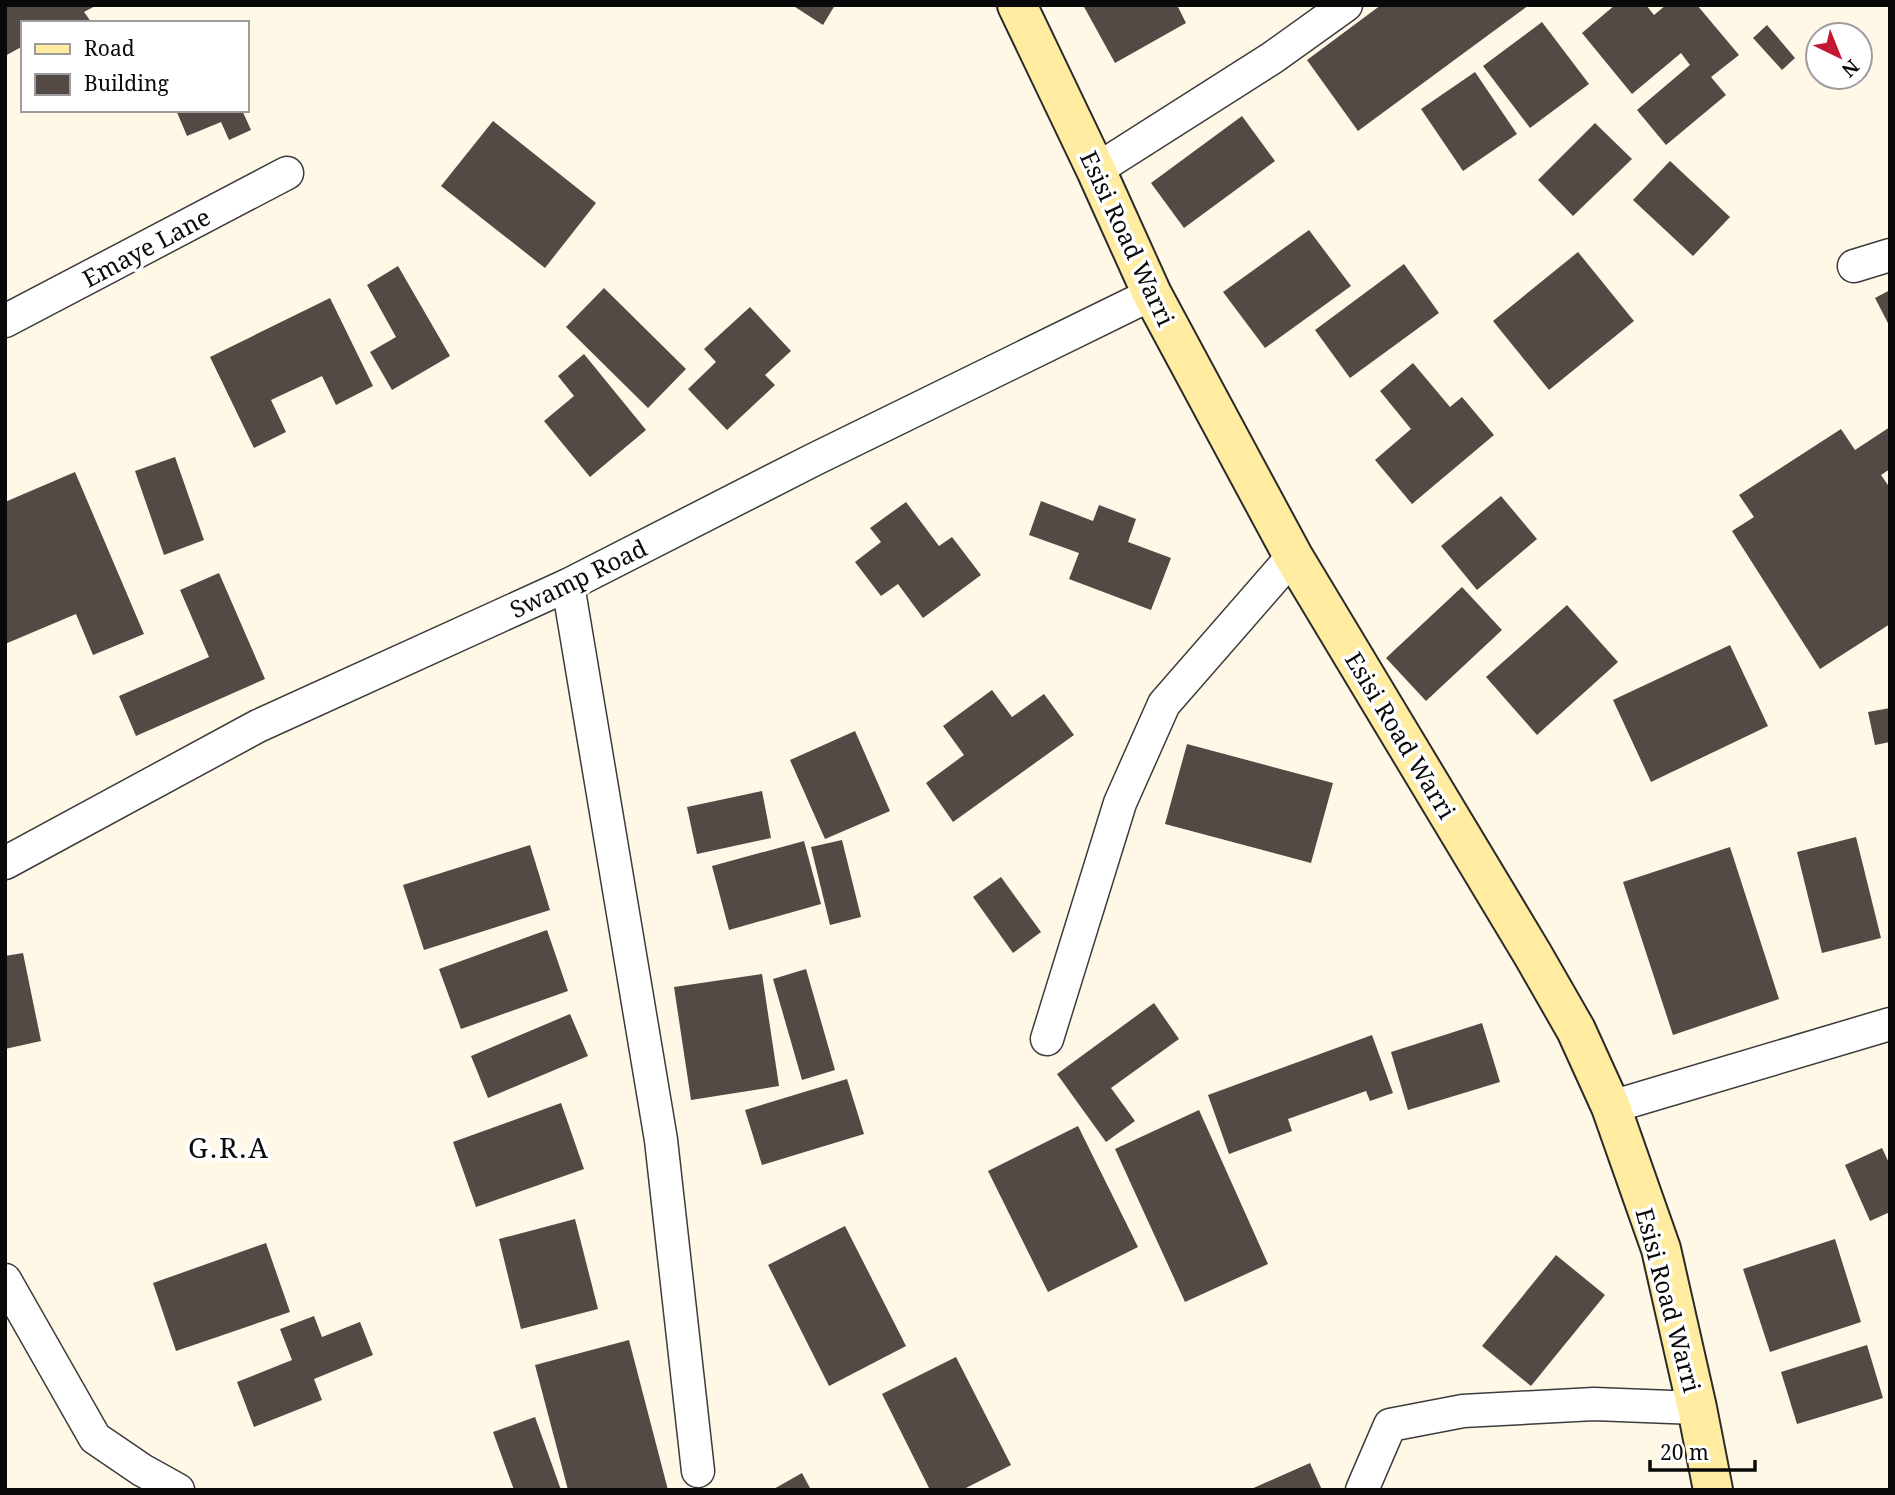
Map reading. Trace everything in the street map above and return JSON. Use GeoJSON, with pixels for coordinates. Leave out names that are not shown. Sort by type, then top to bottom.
{"type":"FeatureCollection","features":[{"type":"Feature","properties":{"kind":"street","name":"Esisi Road Warri"},"geometry":{"type":"LineString","coordinates":[[1017,5],[1152,294],[1293,556],[1576,1030],[1611,1107],[1661,1249],[1713,1490]]}},
{"type":"Feature","properties":{"kind":"street"},"geometry":{"type":"LineString","coordinates":[[1096,170],[1272,58],[1346,5]]}},
{"type":"Feature","properties":{"kind":"street","name":"Emaye Lane"},"geometry":{"type":"LineString","coordinates":[[5,321],[286,173]]}},
{"type":"Feature","properties":{"kind":"street"},"geometry":{"type":"LineString","coordinates":[[1854,267],[1890,256]]}},
{"type":"Feature","properties":{"kind":"street","name":"Swamp Road"},"geometry":{"type":"LineString","coordinates":[[5,863],[258,726],[568,586],[825,454],[1152,294]]}},
{"type":"Feature","properties":{"kind":"street"},"geometry":{"type":"LineString","coordinates":[[1047,1039],[1120,803],[1164,704],[1293,556]]}},
{"type":"Feature","properties":{"kind":"street"},"geometry":{"type":"LineString","coordinates":[[568,586],[639,1024],[661,1140],[698,1471]]}},
{"type":"Feature","properties":{"kind":"street"},"geometry":{"type":"LineString","coordinates":[[1611,1107],[1890,1024]]}},
{"type":"Feature","properties":{"kind":"street"},"geometry":{"type":"LineString","coordinates":[[5,1280],[95,1438],[142,1470],[178,1490]]}},
{"type":"Feature","properties":{"kind":"street"},"geometry":{"type":"LineString","coordinates":[[1362,1490],[1390,1425],[1463,1411],[1594,1404],[1697,1408]]}},
{"type":"Feature","properties":{"kind":"building"},"geometry":{"type":"Polygon","coordinates":[[[5,5],[97,5],[84,12],[91,21],[21,21],[21,47],[5,56],[5,5]]]}},
{"type":"Feature","properties":{"kind":"building"},"geometry":{"type":"Polygon","coordinates":[[[792,5],[835,5],[823,25],[792,5]]]}},
{"type":"Feature","properties":{"kind":"building"},"geometry":{"type":"Polygon","coordinates":[[[1083,5],[1177,5],[1186,23],[1115,63],[1083,5]]]}},
{"type":"Feature","properties":{"kind":"building"},"geometry":{"type":"Polygon","coordinates":[[[1381,5],[1529,5],[1358,131],[1307,60],[1381,5]]]}},
{"type":"Feature","properties":{"kind":"building"},"geometry":{"type":"Polygon","coordinates":[[[1615,5],[1646,5],[1654,15],[1666,5],[1697,5],[1739,55],[1711,77],[1726,95],[1666,145],[1637,110],[1690,65],[1681,53],[1632,94],[1582,33],[1615,5]]]}},
{"type":"Feature","properties":{"kind":"building"},"geometry":{"type":"Polygon","coordinates":[[[1542,22],[1589,84],[1530,128],[1483,66],[1542,22]]]}},
{"type":"Feature","properties":{"kind":"building"},"geometry":{"type":"Polygon","coordinates":[[[1767,25],[1795,58],[1782,70],[1753,38],[1767,25]]]}},
{"type":"Feature","properties":{"kind":"building"},"geometry":{"type":"Polygon","coordinates":[[[1475,72],[1517,134],[1463,171],[1421,109],[1475,72]]]}},
{"type":"Feature","properties":{"kind":"building"},"geometry":{"type":"Polygon","coordinates":[[[177,112],[243,112],[251,130],[229,140],[221,122],[187,136],[177,112]]]}},
{"type":"Feature","properties":{"kind":"building"},"geometry":{"type":"Polygon","coordinates":[[[1242,116],[1275,161],[1184,228],[1151,183],[1242,116]]]}},
{"type":"Feature","properties":{"kind":"building"},"geometry":{"type":"Polygon","coordinates":[[[493,121],[596,203],[545,268],[441,186],[493,121]]]}},
{"type":"Feature","properties":{"kind":"building"},"geometry":{"type":"Polygon","coordinates":[[[1595,123],[1632,159],[1573,216],[1538,180],[1595,123]]]}},
{"type":"Feature","properties":{"kind":"building"},"geometry":{"type":"Polygon","coordinates":[[[1670,161],[1730,217],[1693,256],[1633,200],[1670,161]]]}},
{"type":"Feature","properties":{"kind":"building"},"geometry":{"type":"Polygon","coordinates":[[[1309,230],[1351,286],[1265,348],[1223,292],[1309,230]]]}},
{"type":"Feature","properties":{"kind":"building"},"geometry":{"type":"Polygon","coordinates":[[[1578,252],[1634,321],[1549,390],[1493,321],[1578,252]]]}},
{"type":"Feature","properties":{"kind":"building"},"geometry":{"type":"Polygon","coordinates":[[[1404,264],[1439,313],[1350,378],[1315,330],[1404,264]]]}},
{"type":"Feature","properties":{"kind":"building"},"geometry":{"type":"Polygon","coordinates":[[[398,266],[450,356],[392,390],[370,352],[396,337],[367,285],[398,266]]]}},
{"type":"Feature","properties":{"kind":"building"},"geometry":{"type":"Polygon","coordinates":[[[604,288],[686,369],[648,408],[566,327],[604,288]]]}},
{"type":"Feature","properties":{"kind":"building"},"geometry":{"type":"Polygon","coordinates":[[[1890,290],[1890,327],[1875,298],[1890,290]]]}},
{"type":"Feature","properties":{"kind":"building"},"geometry":{"type":"Polygon","coordinates":[[[330,298],[373,386],[336,405],[322,376],[271,400],[286,432],[254,448],[210,357],[330,298]]]}},
{"type":"Feature","properties":{"kind":"building"},"geometry":{"type":"Polygon","coordinates":[[[750,307],[791,351],[765,375],[775,385],[727,430],[688,389],[716,362],[704,349],[750,307]]]}},
{"type":"Feature","properties":{"kind":"building"},"geometry":{"type":"Polygon","coordinates":[[[584,354],[646,430],[590,477],[544,421],[574,396],[558,376],[584,354]]]}},
{"type":"Feature","properties":{"kind":"building"},"geometry":{"type":"Polygon","coordinates":[[[1413,363],[1450,407],[1462,397],[1494,435],[1412,504],[1375,460],[1411,429],[1380,391],[1413,363]]]}},
{"type":"Feature","properties":{"kind":"building"},"geometry":{"type":"Polygon","coordinates":[[[1890,427],[1890,469],[1881,475],[1890,488],[1890,624],[1820,669],[1732,531],[1754,517],[1739,495],[1841,429],[1855,450],[1890,427]]]}},
{"type":"Feature","properties":{"kind":"building"},"geometry":{"type":"Polygon","coordinates":[[[175,457],[204,540],[164,555],[135,471],[175,457]]]}},
{"type":"Feature","properties":{"kind":"building"},"geometry":{"type":"Polygon","coordinates":[[[75,472],[144,634],[93,655],[76,614],[5,644],[5,502],[75,472]]]}},
{"type":"Feature","properties":{"kind":"building"},"geometry":{"type":"Polygon","coordinates":[[[1501,496],[1537,539],[1477,590],[1441,546],[1501,496]]]}},
{"type":"Feature","properties":{"kind":"building"},"geometry":{"type":"Polygon","coordinates":[[[1041,501],[1093,521],[1099,505],[1136,519],[1128,542],[1171,558],[1151,610],[1069,579],[1079,553],[1029,535],[1041,501]]]}},
{"type":"Feature","properties":{"kind":"building"},"geometry":{"type":"Polygon","coordinates":[[[906,502],[939,546],[952,537],[981,575],[923,618],[898,584],[881,596],[855,562],[881,542],[870,528],[906,502]]]}},
{"type":"Feature","properties":{"kind":"building"},"geometry":{"type":"Polygon","coordinates":[[[219,573],[265,679],[136,736],[119,696],[209,657],[180,590],[219,573]]]}},
{"type":"Feature","properties":{"kind":"building"},"geometry":{"type":"Polygon","coordinates":[[[1462,587],[1502,630],[1426,701],[1386,658],[1462,587]]]}},
{"type":"Feature","properties":{"kind":"building"},"geometry":{"type":"Polygon","coordinates":[[[1567,605],[1618,662],[1537,735],[1486,677],[1567,605]]]}},
{"type":"Feature","properties":{"kind":"building"},"geometry":{"type":"Polygon","coordinates":[[[1730,645],[1768,726],[1651,782],[1613,700],[1730,645]]]}},
{"type":"Feature","properties":{"kind":"building"},"geometry":{"type":"Polygon","coordinates":[[[992,690],[1012,717],[1044,694],[1074,735],[953,822],[926,783],[964,755],[943,726],[992,690]]]}},
{"type":"Feature","properties":{"kind":"building"},"geometry":{"type":"Polygon","coordinates":[[[1890,708],[1890,742],[1875,745],[1868,712],[1890,708]]]}},
{"type":"Feature","properties":{"kind":"building"},"geometry":{"type":"Polygon","coordinates":[[[855,731],[890,811],[825,839],[790,760],[855,731]]]}},
{"type":"Feature","properties":{"kind":"building"},"geometry":{"type":"Polygon","coordinates":[[[1187,744],[1333,783],[1311,863],[1165,824],[1187,744]]]}},
{"type":"Feature","properties":{"kind":"building"},"geometry":{"type":"Polygon","coordinates":[[[762,791],[771,838],[697,854],[687,807],[762,791]]]}},
{"type":"Feature","properties":{"kind":"building"},"geometry":{"type":"Polygon","coordinates":[[[1856,837],[1881,938],[1822,953],[1797,852],[1856,837]]]}},
{"type":"Feature","properties":{"kind":"building"},"geometry":{"type":"Polygon","coordinates":[[[842,840],[861,917],[830,925],[811,847],[842,840]]]}},
{"type":"Feature","properties":{"kind":"building"},"geometry":{"type":"Polygon","coordinates":[[[804,841],[821,904],[729,930],[712,866],[804,841]]]}},
{"type":"Feature","properties":{"kind":"building"},"geometry":{"type":"Polygon","coordinates":[[[530,845],[550,910],[424,950],[403,885],[530,845]]]}},
{"type":"Feature","properties":{"kind":"building"},"geometry":{"type":"Polygon","coordinates":[[[1730,847],[1779,999],[1673,1035],[1623,882],[1730,847]]]}},
{"type":"Feature","properties":{"kind":"building"},"geometry":{"type":"Polygon","coordinates":[[[1001,877],[1041,932],[1013,953],[973,897],[1001,877]]]}},
{"type":"Feature","properties":{"kind":"building"},"geometry":{"type":"Polygon","coordinates":[[[547,930],[568,991],[461,1029],[439,969],[547,930]]]}},
{"type":"Feature","properties":{"kind":"building"},"geometry":{"type":"Polygon","coordinates":[[[23,953],[41,1041],[5,1049],[5,956],[23,953]]]}},
{"type":"Feature","properties":{"kind":"building"},"geometry":{"type":"Polygon","coordinates":[[[806,969],[835,1070],[802,1080],[773,979],[806,969]]]}},
{"type":"Feature","properties":{"kind":"building"},"geometry":{"type":"Polygon","coordinates":[[[762,974],[779,1086],[691,1100],[674,987],[762,974]]]}},
{"type":"Feature","properties":{"kind":"building"},"geometry":{"type":"Polygon","coordinates":[[[1154,1003],[1179,1039],[1111,1088],[1135,1121],[1106,1142],[1057,1074],[1154,1003]]]}},
{"type":"Feature","properties":{"kind":"building"},"geometry":{"type":"Polygon","coordinates":[[[570,1014],[588,1056],[488,1098],[471,1056],[570,1014]]]}},
{"type":"Feature","properties":{"kind":"building"},"geometry":{"type":"Polygon","coordinates":[[[1482,1023],[1500,1082],[1408,1110],[1391,1052],[1482,1023]]]}},
{"type":"Feature","properties":{"kind":"building"},"geometry":{"type":"Polygon","coordinates":[[[1372,1035],[1393,1093],[1370,1101],[1366,1091],[1288,1119],[1292,1131],[1229,1154],[1208,1095],[1372,1035]]]}},
{"type":"Feature","properties":{"kind":"building"},"geometry":{"type":"Polygon","coordinates":[[[847,1079],[864,1134],[762,1165],[745,1110],[847,1079]]]}},
{"type":"Feature","properties":{"kind":"building"},"geometry":{"type":"Polygon","coordinates":[[[561,1103],[584,1169],[476,1207],[453,1142],[561,1103]]]}},
{"type":"Feature","properties":{"kind":"building"},"geometry":{"type":"Polygon","coordinates":[[[1199,1110],[1268,1264],[1185,1302],[1115,1149],[1199,1110]]]}},
{"type":"Feature","properties":{"kind":"building"},"geometry":{"type":"Polygon","coordinates":[[[1078,1126],[1138,1247],[1048,1292],[988,1171],[1078,1126]]]}},
{"type":"Feature","properties":{"kind":"building"},"geometry":{"type":"Polygon","coordinates":[[[1882,1148],[1890,1165],[1890,1212],[1870,1221],[1845,1165],[1882,1148]]]}},
{"type":"Feature","properties":{"kind":"building"},"geometry":{"type":"Polygon","coordinates":[[[575,1219],[598,1309],[521,1329],[499,1239],[575,1219]]]}},
{"type":"Feature","properties":{"kind":"building"},"geometry":{"type":"Polygon","coordinates":[[[845,1226],[906,1346],[829,1386],[768,1265],[845,1226]]]}},
{"type":"Feature","properties":{"kind":"building"},"geometry":{"type":"Polygon","coordinates":[[[1835,1239],[1861,1322],[1770,1352],[1743,1269],[1835,1239]]]}},
{"type":"Feature","properties":{"kind":"building"},"geometry":{"type":"Polygon","coordinates":[[[266,1243],[290,1312],[176,1351],[153,1283],[266,1243]]]}},
{"type":"Feature","properties":{"kind":"building"},"geometry":{"type":"Polygon","coordinates":[[[1556,1255],[1605,1295],[1531,1386],[1482,1346],[1556,1255]]]}},
{"type":"Feature","properties":{"kind":"building"},"geometry":{"type":"Polygon","coordinates":[[[314,1316],[322,1337],[360,1322],[373,1355],[314,1379],[322,1400],[254,1427],[237,1382],[292,1360],[280,1329],[314,1316]]]}},
{"type":"Feature","properties":{"kind":"building"},"geometry":{"type":"Polygon","coordinates":[[[629,1340],[668,1490],[568,1490],[535,1365],[629,1340]]]}},
{"type":"Feature","properties":{"kind":"building"},"geometry":{"type":"Polygon","coordinates":[[[1867,1345],[1883,1398],[1797,1424],[1781,1372],[1867,1345]]]}},
{"type":"Feature","properties":{"kind":"building"},"geometry":{"type":"Polygon","coordinates":[[[956,1357],[1011,1465],[962,1490],[930,1490],[882,1394],[956,1357]]]}},
{"type":"Feature","properties":{"kind":"building"},"geometry":{"type":"Polygon","coordinates":[[[535,1417],[561,1490],[514,1490],[493,1432],[535,1417]]]}},
{"type":"Feature","properties":{"kind":"building"},"geometry":{"type":"Polygon","coordinates":[[[1310,1463],[1322,1490],[1249,1490],[1310,1463]]]}},
{"type":"Feature","properties":{"kind":"building"},"geometry":{"type":"Polygon","coordinates":[[[802,1473],[811,1490],[772,1490],[802,1473]]]}},
{"type":"Feature","properties":{"kind":"district","name":"G.R.A"},"geometry":{"type":"Point","coordinates":[229,1147]}}]}
